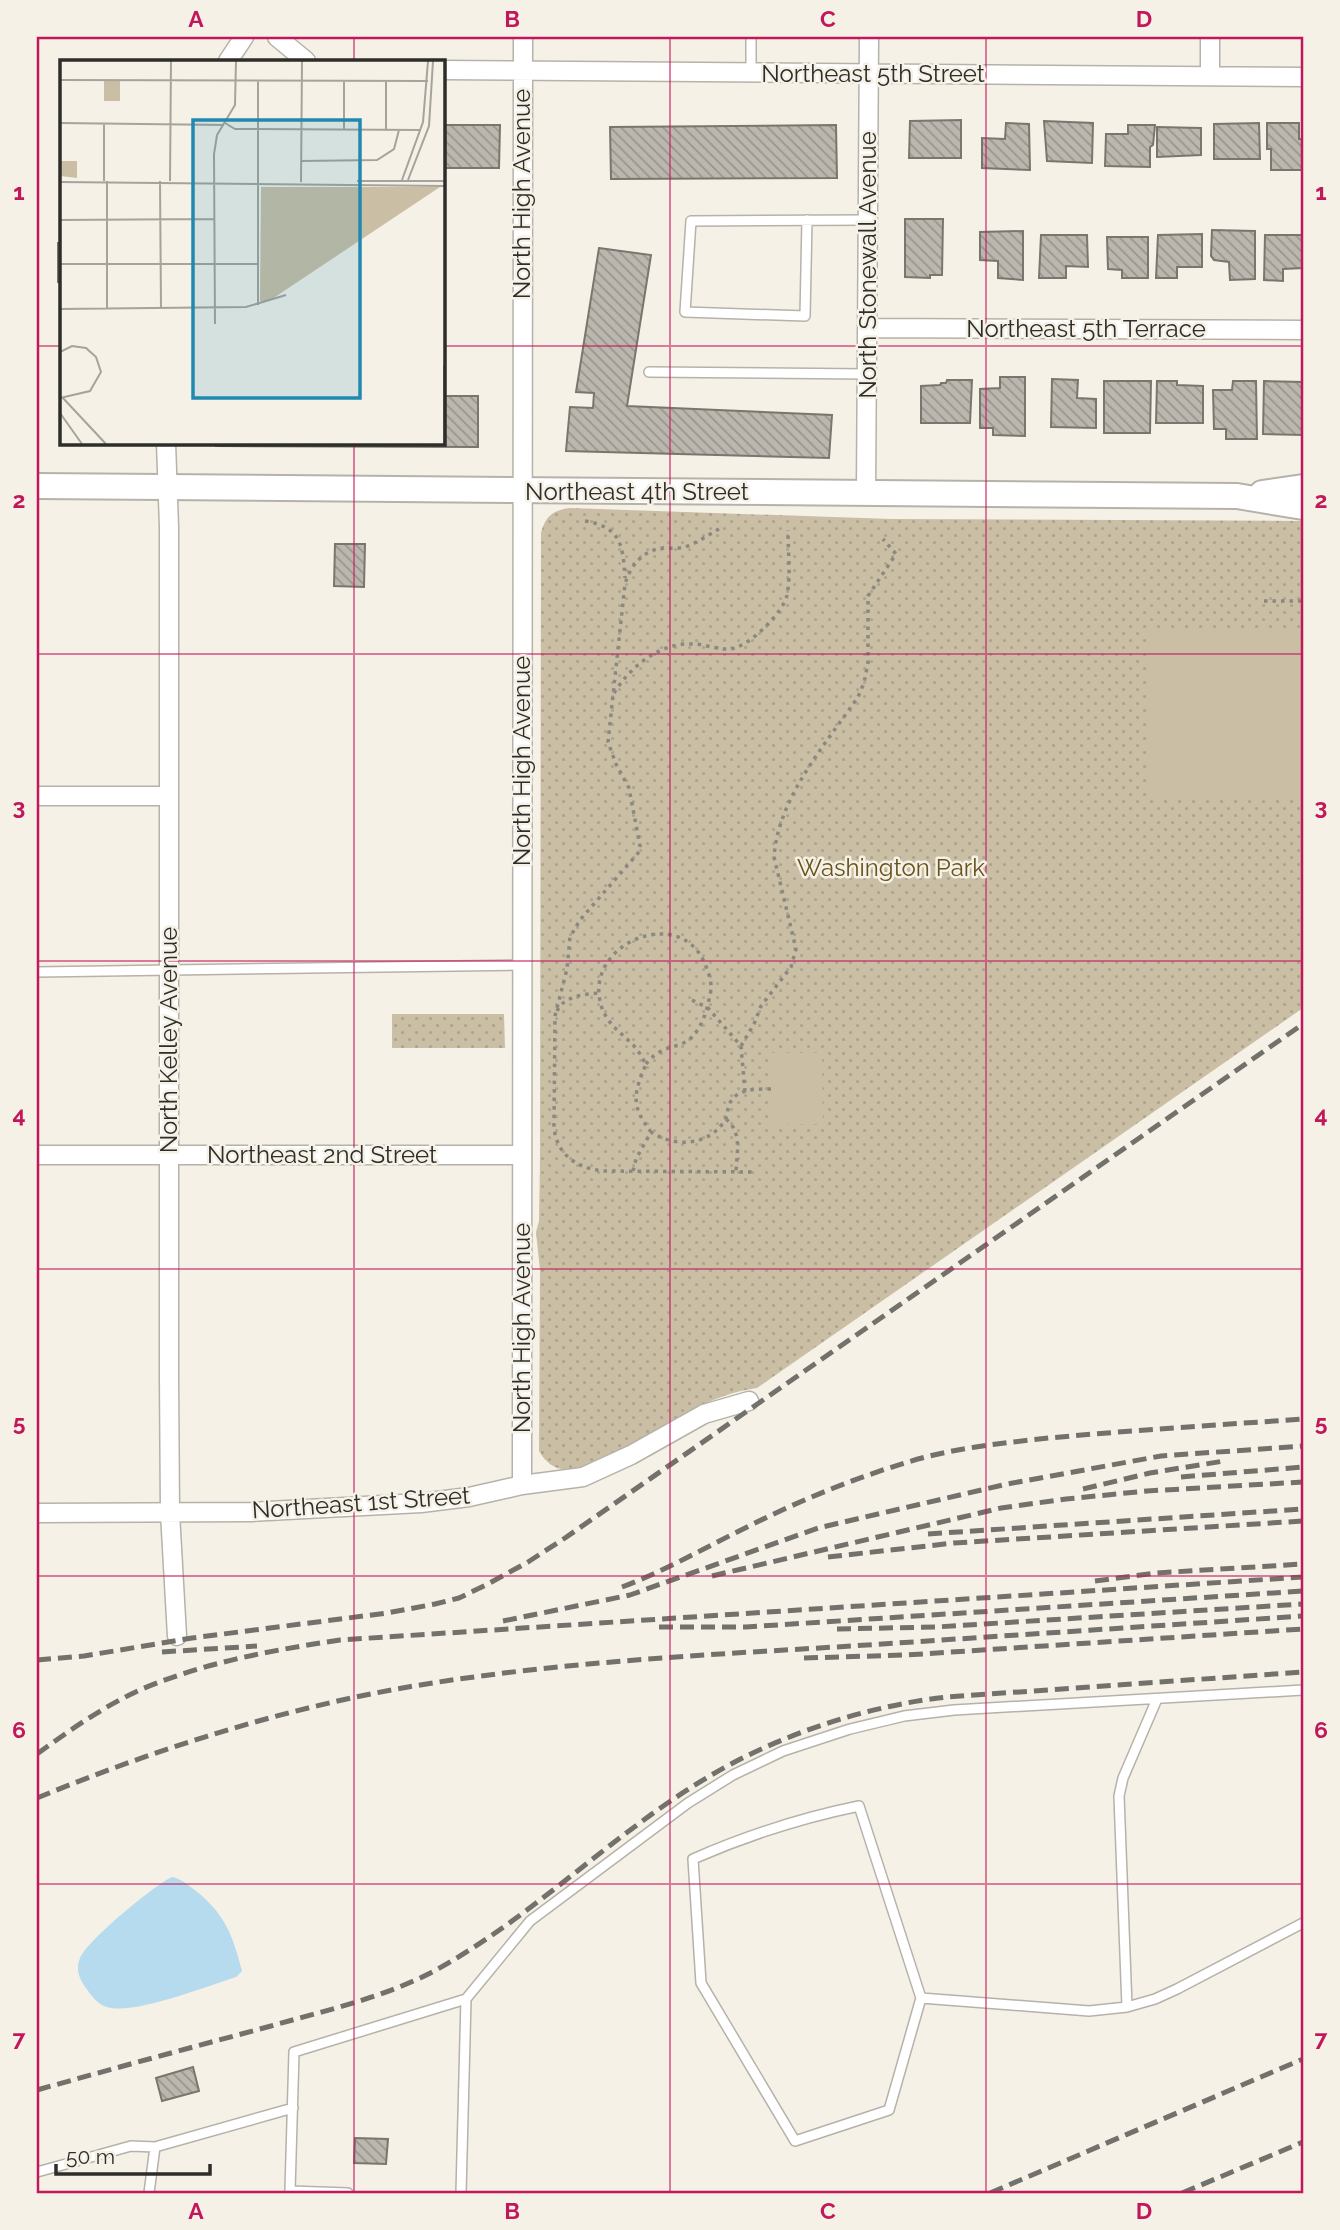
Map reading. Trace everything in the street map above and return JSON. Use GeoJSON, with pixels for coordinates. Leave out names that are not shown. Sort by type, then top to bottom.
{"type":"FeatureCollection","features":[{"type":"Feature","properties":{"kind":"main road","name":"Northeast 4th Street"},"geometry":{"type":"LineString","coordinates":[[37,486],[1237,496],[1303,487]]}},
{"type":"Feature","properties":{"kind":"main road","name":"Northeast 4th Street"},"geometry":{"type":"LineString","coordinates":[[1237,496],[1303,507]]}},
{"type":"Feature","properties":{"kind":"street"},"geometry":{"type":"LineString","coordinates":[[229,60],[244,37]]}},
{"type":"Feature","properties":{"kind":"street"},"geometry":{"type":"LineString","coordinates":[[277,37],[305,60]]}},
{"type":"Feature","properties":{"kind":"street","name":"North High Avenue"},"geometry":{"type":"LineString","coordinates":[[522,1485],[523,37]]}},
{"type":"Feature","properties":{"kind":"street","name":"North Stonewall Avenue"},"geometry":{"type":"LineString","coordinates":[[866,493],[869,37]]}},
{"type":"Feature","properties":{"kind":"street"},"geometry":{"type":"LineString","coordinates":[[1210,37],[1210,76]]}},
{"type":"Feature","properties":{"kind":"street","name":"Northeast 5th Street"},"geometry":{"type":"LineString","coordinates":[[444,71],[1303,77]]}},
{"type":"Feature","properties":{"kind":"street","name":"Northeast 5th Terrace"},"geometry":{"type":"LineString","coordinates":[[869,328],[1303,330]]}},
{"type":"Feature","properties":{"kind":"street","name":"North Kelley Avenue"},"geometry":{"type":"LineString","coordinates":[[166,444],[170,1513],[177,1636]]}},
{"type":"Feature","properties":{"kind":"street"},"geometry":{"type":"LineString","coordinates":[[37,796],[169,796]]}},
{"type":"Feature","properties":{"kind":"street","name":"Northeast 2nd Street"},"geometry":{"type":"LineString","coordinates":[[37,1155],[522,1155]]}},
{"type":"Feature","properties":{"kind":"street","name":"Northeast 1st Street"},"geometry":{"type":"LineString","coordinates":[[37,1513],[251,1511],[421,1503],[469,1497],[522,1485],[568,1480],[599,1471],[704,1414],[749,1401]]}},
{"type":"Feature","properties":{"kind":"lane"},"geometry":{"type":"LineString","coordinates":[[751,37],[751,73]]}},
{"type":"Feature","properties":{"kind":"lane"},"geometry":{"type":"LineString","coordinates":[[807,220],[805,316],[685,312],[691,221],[807,220],[869,220]]}},
{"type":"Feature","properties":{"kind":"lane"},"geometry":{"type":"LineString","coordinates":[[649,372],[868,374]]}},
{"type":"Feature","properties":{"kind":"lane"},"geometry":{"type":"LineString","coordinates":[[37,971],[522,965]]}},
{"type":"Feature","properties":{"kind":"lane"},"geometry":{"type":"LineString","coordinates":[[348,2193],[290,2191],[294,2052],[466,1998],[530,1921],[688,1803],[733,1775],[783,1751],[904,1716],[954,1710],[1303,1690]]}},
{"type":"Feature","properties":{"kind":"lane"},"geometry":{"type":"LineString","coordinates":[[1127,2007],[1119,1796],[1123,1778],[1157,1699]]}},
{"type":"Feature","properties":{"kind":"lane"},"geometry":{"type":"LineString","coordinates":[[859,1806],[921,1998],[889,2110],[795,2141],[701,1983],[693,1859],[747,1836],[817,1815],[859,1806]]}},
{"type":"Feature","properties":{"kind":"lane"},"geometry":{"type":"LineString","coordinates":[[921,1998],[1089,2011],[1127,2007],[1177,1989],[1303,1923]]}},
{"type":"Feature","properties":{"kind":"lane"},"geometry":{"type":"LineString","coordinates":[[461,2193],[466,1998]]}},
{"type":"Feature","properties":{"kind":"lane"},"geometry":{"type":"LineString","coordinates":[[37,2172],[131,2146],[155,2147],[293,2108]]}},
{"type":"Feature","properties":{"kind":"lane"},"geometry":{"type":"LineString","coordinates":[[149,2193],[155,2147]]}},
{"type":"Feature","properties":{"kind":"path"},"geometry":{"type":"LineString","coordinates":[[585,521],[608,527],[617,536],[625,583]]}},
{"type":"Feature","properties":{"kind":"path"},"geometry":{"type":"LineString","coordinates":[[719,529],[686,547],[649,552],[635,562],[625,583],[608,742],[629,788],[640,846],[639,852],[573,930],[568,947],[567,969],[555,1016],[554,1126],[558,1147],[578,1165],[589,1169],[756,1172]]}},
{"type":"Feature","properties":{"kind":"path"},"geometry":{"type":"LineString","coordinates":[[612,695],[636,666],[650,655],[664,649],[688,644],[730,649],[745,644],[754,636],[785,605],[788,530]]}},
{"type":"Feature","properties":{"kind":"path"},"geometry":{"type":"LineString","coordinates":[[745,1092],[741,1046],[761,1006],[791,967],[796,949],[774,857],[775,843],[786,805],[858,697],[864,683],[868,663],[868,596],[896,554],[883,539]]}},
{"type":"Feature","properties":{"kind":"path"},"geometry":{"type":"LineString","coordinates":[[1264,601],[1303,601]]}},
{"type":"Feature","properties":{"kind":"path"},"geometry":{"type":"LineString","coordinates":[[646,1064],[636,1047],[610,1024],[600,1004],[600,983],[606,964],[617,949],[653,934],[670,935],[686,940],[697,948],[712,988],[708,1008],[691,1038],[681,1045],[659,1052],[646,1064],[635,1096],[637,1111],[651,1132],[662,1139],[679,1144],[692,1143],[710,1134],[726,1119],[731,1101],[755,1089],[772,1089]]}},
{"type":"Feature","properties":{"kind":"path"},"geometry":{"type":"LineString","coordinates":[[555,1016],[560,1006],[571,998],[600,993]]}},
{"type":"Feature","properties":{"kind":"path"},"geometry":{"type":"LineString","coordinates":[[692,1000],[708,1008],[741,1046]]}},
{"type":"Feature","properties":{"kind":"path"},"geometry":{"type":"LineString","coordinates":[[726,1119],[734,1125],[737,1138],[736,1171]]}},
{"type":"Feature","properties":{"kind":"path"},"geometry":{"type":"LineString","coordinates":[[633,1171],[636,1159],[651,1132]]}},
{"type":"Feature","properties":{"kind":"green space","name":"Washington Park"},"geometry":{"type":"Polygon","coordinates":[[[570,508],[892,519],[1303,521],[1303,1008],[757,1388],[723,1396],[707,1403],[601,1460],[578,1468],[560,1469],[545,1459],[539,1451],[540,1270],[536,1232],[539,1221],[540,1162],[541,533],[551,515],[570,508]]]}},
{"type":"Feature","properties":{"kind":"green space"},"geometry":{"type":"Polygon","coordinates":[[[1150,631],[1303,632],[1303,798],[1150,797],[1150,631]]]}},
{"type":"Feature","properties":{"kind":"green space"},"geometry":{"type":"Polygon","coordinates":[[[392,1014],[504,1014],[505,1048],[392,1048],[392,1014]]]}},
{"type":"Feature","properties":{"kind":"green space"},"geometry":{"type":"Polygon","coordinates":[[[772,1053],[822,1053],[823,1124],[772,1125],[772,1053]]]}},
{"type":"Feature","properties":{"kind":"water"},"geometry":{"type":"Polygon","coordinates":[[[172,1877],[196,1891],[221,1917],[231,1936],[242,1971],[236,1977],[155,2003],[123,2008],[103,2005],[82,1982],[78,1971],[80,1958],[95,1939],[122,1914],[172,1877]]]}},
{"type":"Feature","properties":{"kind":"building"},"geometry":{"type":"Polygon","coordinates":[[[961,120],[961,158],[909,158],[910,121],[961,120]]]}},
{"type":"Feature","properties":{"kind":"building"},"geometry":{"type":"Polygon","coordinates":[[[1044,121],[1093,123],[1092,163],[1047,161],[1044,121]]]}},
{"type":"Feature","properties":{"kind":"building"},"geometry":{"type":"Polygon","coordinates":[[[1006,123],[1029,124],[1030,170],[982,168],[982,138],[1005,139],[1006,123]]]}},
{"type":"Feature","properties":{"kind":"building"},"geometry":{"type":"Polygon","coordinates":[[[1259,123],[1260,159],[1214,159],[1214,124],[1259,123]]]}},
{"type":"Feature","properties":{"kind":"building"},"geometry":{"type":"Polygon","coordinates":[[[1267,123],[1299,123],[1299,139],[1303,139],[1303,170],[1271,170],[1271,149],[1267,149],[1267,123]]]}},
{"type":"Feature","properties":{"kind":"building"},"geometry":{"type":"Polygon","coordinates":[[[444,125],[500,125],[499,168],[444,168],[444,125]]]}},
{"type":"Feature","properties":{"kind":"building"},"geometry":{"type":"Polygon","coordinates":[[[836,125],[837,178],[611,179],[610,127],[836,125]]]}},
{"type":"Feature","properties":{"kind":"building"},"geometry":{"type":"Polygon","coordinates":[[[1128,125],[1155,125],[1153,145],[1150,147],[1150,167],[1105,166],[1106,134],[1128,134],[1128,125]]]}},
{"type":"Feature","properties":{"kind":"building"},"geometry":{"type":"Polygon","coordinates":[[[1157,127],[1201,128],[1201,155],[1157,157],[1157,127]]]}},
{"type":"Feature","properties":{"kind":"building"},"geometry":{"type":"Polygon","coordinates":[[[905,219],[943,219],[942,275],[930,275],[930,278],[905,277],[905,219]]]}},
{"type":"Feature","properties":{"kind":"building"},"geometry":{"type":"Polygon","coordinates":[[[1212,230],[1255,231],[1255,279],[1230,280],[1229,262],[1214,260],[1211,256],[1212,230]]]}},
{"type":"Feature","properties":{"kind":"building"},"geometry":{"type":"Polygon","coordinates":[[[1023,231],[1023,280],[998,278],[998,261],[980,260],[980,232],[1023,231]]]}},
{"type":"Feature","properties":{"kind":"building"},"geometry":{"type":"Polygon","coordinates":[[[1202,234],[1202,267],[1177,267],[1177,278],[1156,278],[1158,235],[1202,234]]]}},
{"type":"Feature","properties":{"kind":"building"},"geometry":{"type":"Polygon","coordinates":[[[1041,235],[1087,235],[1088,267],[1066,266],[1066,278],[1039,278],[1041,235]]]}},
{"type":"Feature","properties":{"kind":"building"},"geometry":{"type":"Polygon","coordinates":[[[1265,235],[1303,235],[1303,268],[1283,269],[1283,281],[1264,280],[1265,235]]]}},
{"type":"Feature","properties":{"kind":"building"},"geometry":{"type":"Polygon","coordinates":[[[1107,237],[1148,237],[1148,278],[1122,278],[1122,270],[1108,269],[1107,237]]]}},
{"type":"Feature","properties":{"kind":"building"},"geometry":{"type":"Polygon","coordinates":[[[58,243],[60,243],[60,282],[58,243]]]}},
{"type":"Feature","properties":{"kind":"building"},"geometry":{"type":"Polygon","coordinates":[[[599,248],[651,255],[627,406],[832,415],[829,458],[566,451],[570,407],[593,408],[594,393],[576,392],[599,248]]]}},
{"type":"Feature","properties":{"kind":"building"},"geometry":{"type":"Polygon","coordinates":[[[1000,377],[1025,377],[1025,436],[993,435],[993,428],[980,428],[980,389],[1000,388],[1000,377]]]}},
{"type":"Feature","properties":{"kind":"building"},"geometry":{"type":"Polygon","coordinates":[[[1052,379],[1078,380],[1077,398],[1096,399],[1096,428],[1051,427],[1052,379]]]}},
{"type":"Feature","properties":{"kind":"building"},"geometry":{"type":"Polygon","coordinates":[[[947,380],[972,380],[970,423],[921,423],[921,386],[940,385],[947,380]]]}},
{"type":"Feature","properties":{"kind":"building"},"geometry":{"type":"Polygon","coordinates":[[[1104,381],[1151,381],[1150,433],[1104,433],[1104,381]]]}},
{"type":"Feature","properties":{"kind":"building"},"geometry":{"type":"Polygon","coordinates":[[[1157,381],[1177,381],[1177,385],[1203,386],[1203,423],[1156,423],[1157,381]]]}},
{"type":"Feature","properties":{"kind":"building"},"geometry":{"type":"Polygon","coordinates":[[[1233,381],[1256,381],[1257,439],[1226,439],[1226,429],[1214,429],[1213,390],[1232,390],[1233,381]]]}},
{"type":"Feature","properties":{"kind":"building"},"geometry":{"type":"Polygon","coordinates":[[[1264,381],[1303,382],[1303,435],[1263,434],[1264,381]]]}},
{"type":"Feature","properties":{"kind":"building"},"geometry":{"type":"Polygon","coordinates":[[[444,396],[478,396],[478,447],[216,446],[444,444],[444,396]]]}},
{"type":"Feature","properties":{"kind":"building"},"geometry":{"type":"Polygon","coordinates":[[[335,544],[365,544],[364,587],[334,586],[335,544]]]}},
{"type":"Feature","properties":{"kind":"building"},"geometry":{"type":"Polygon","coordinates":[[[193,2067],[199,2091],[162,2101],[156,2078],[193,2067]]]}},
{"type":"Feature","properties":{"kind":"building"},"geometry":{"type":"Polygon","coordinates":[[[355,2138],[388,2139],[386,2164],[354,2163],[355,2138]]]}},
{"type":"Feature","properties":{"kind":"railway"},"geometry":{"type":"LineString","coordinates":[[37,1660],[84,1656],[192,1638],[387,1613],[459,1598],[486,1585],[565,1538],[1303,1024]]}},
{"type":"Feature","properties":{"kind":"railway"},"geometry":{"type":"LineString","coordinates":[[622,1587],[809,1498],[925,1457],[1049,1438],[1303,1419]]}},
{"type":"Feature","properties":{"kind":"railway"},"geometry":{"type":"LineString","coordinates":[[503,1621],[630,1595],[818,1528],[1007,1484],[1161,1456],[1303,1446]]}},
{"type":"Feature","properties":{"kind":"railway"},"geometry":{"type":"LineString","coordinates":[[1083,1489],[1150,1473],[1224,1461]]}},
{"type":"Feature","properties":{"kind":"railway"},"geometry":{"type":"LineString","coordinates":[[1181,1477],[1303,1467]]}},
{"type":"Feature","properties":{"kind":"railway"},"geometry":{"type":"LineString","coordinates":[[712,1576],[1001,1508],[1147,1491],[1303,1482]]}},
{"type":"Feature","properties":{"kind":"railway"},"geometry":{"type":"LineString","coordinates":[[928,1534],[1303,1509]]}},
{"type":"Feature","properties":{"kind":"railway"},"geometry":{"type":"LineString","coordinates":[[828,1557],[954,1543],[1303,1521]]}},
{"type":"Feature","properties":{"kind":"railway"},"geometry":{"type":"LineString","coordinates":[[1095,1581],[1156,1573],[1303,1564]]}},
{"type":"Feature","properties":{"kind":"railway"},"geometry":{"type":"LineString","coordinates":[[37,1754],[75,1727],[142,1689],[191,1671],[240,1658],[340,1640],[1303,1577]]}},
{"type":"Feature","properties":{"kind":"railway"},"geometry":{"type":"LineString","coordinates":[[659,1627],[746,1627],[1303,1591]]}},
{"type":"Feature","properties":{"kind":"railway"},"geometry":{"type":"LineString","coordinates":[[837,1629],[936,1627],[1303,1604]]}},
{"type":"Feature","properties":{"kind":"railway"},"geometry":{"type":"LineString","coordinates":[[37,1798],[173,1747],[266,1719],[360,1696],[463,1678],[685,1656],[1303,1616]]}},
{"type":"Feature","properties":{"kind":"railway"},"geometry":{"type":"LineString","coordinates":[[804,1658],[906,1655],[1303,1629]]}},
{"type":"Feature","properties":{"kind":"railway"},"geometry":{"type":"LineString","coordinates":[[162,1652],[257,1646]]}},
{"type":"Feature","properties":{"kind":"railway"},"geometry":{"type":"LineString","coordinates":[[37,2090],[335,2008],[417,1980],[472,1949],[673,1799],[708,1777],[763,1748],[823,1725],[885,1707],[947,1697],[1303,1672]]}},
{"type":"Feature","properties":{"kind":"railway"},"geometry":{"type":"LineString","coordinates":[[990,2193],[1303,2059]]}},
{"type":"Feature","properties":{"kind":"railway"},"geometry":{"type":"LineString","coordinates":[[1182,2193],[1303,2142]]}}]}
